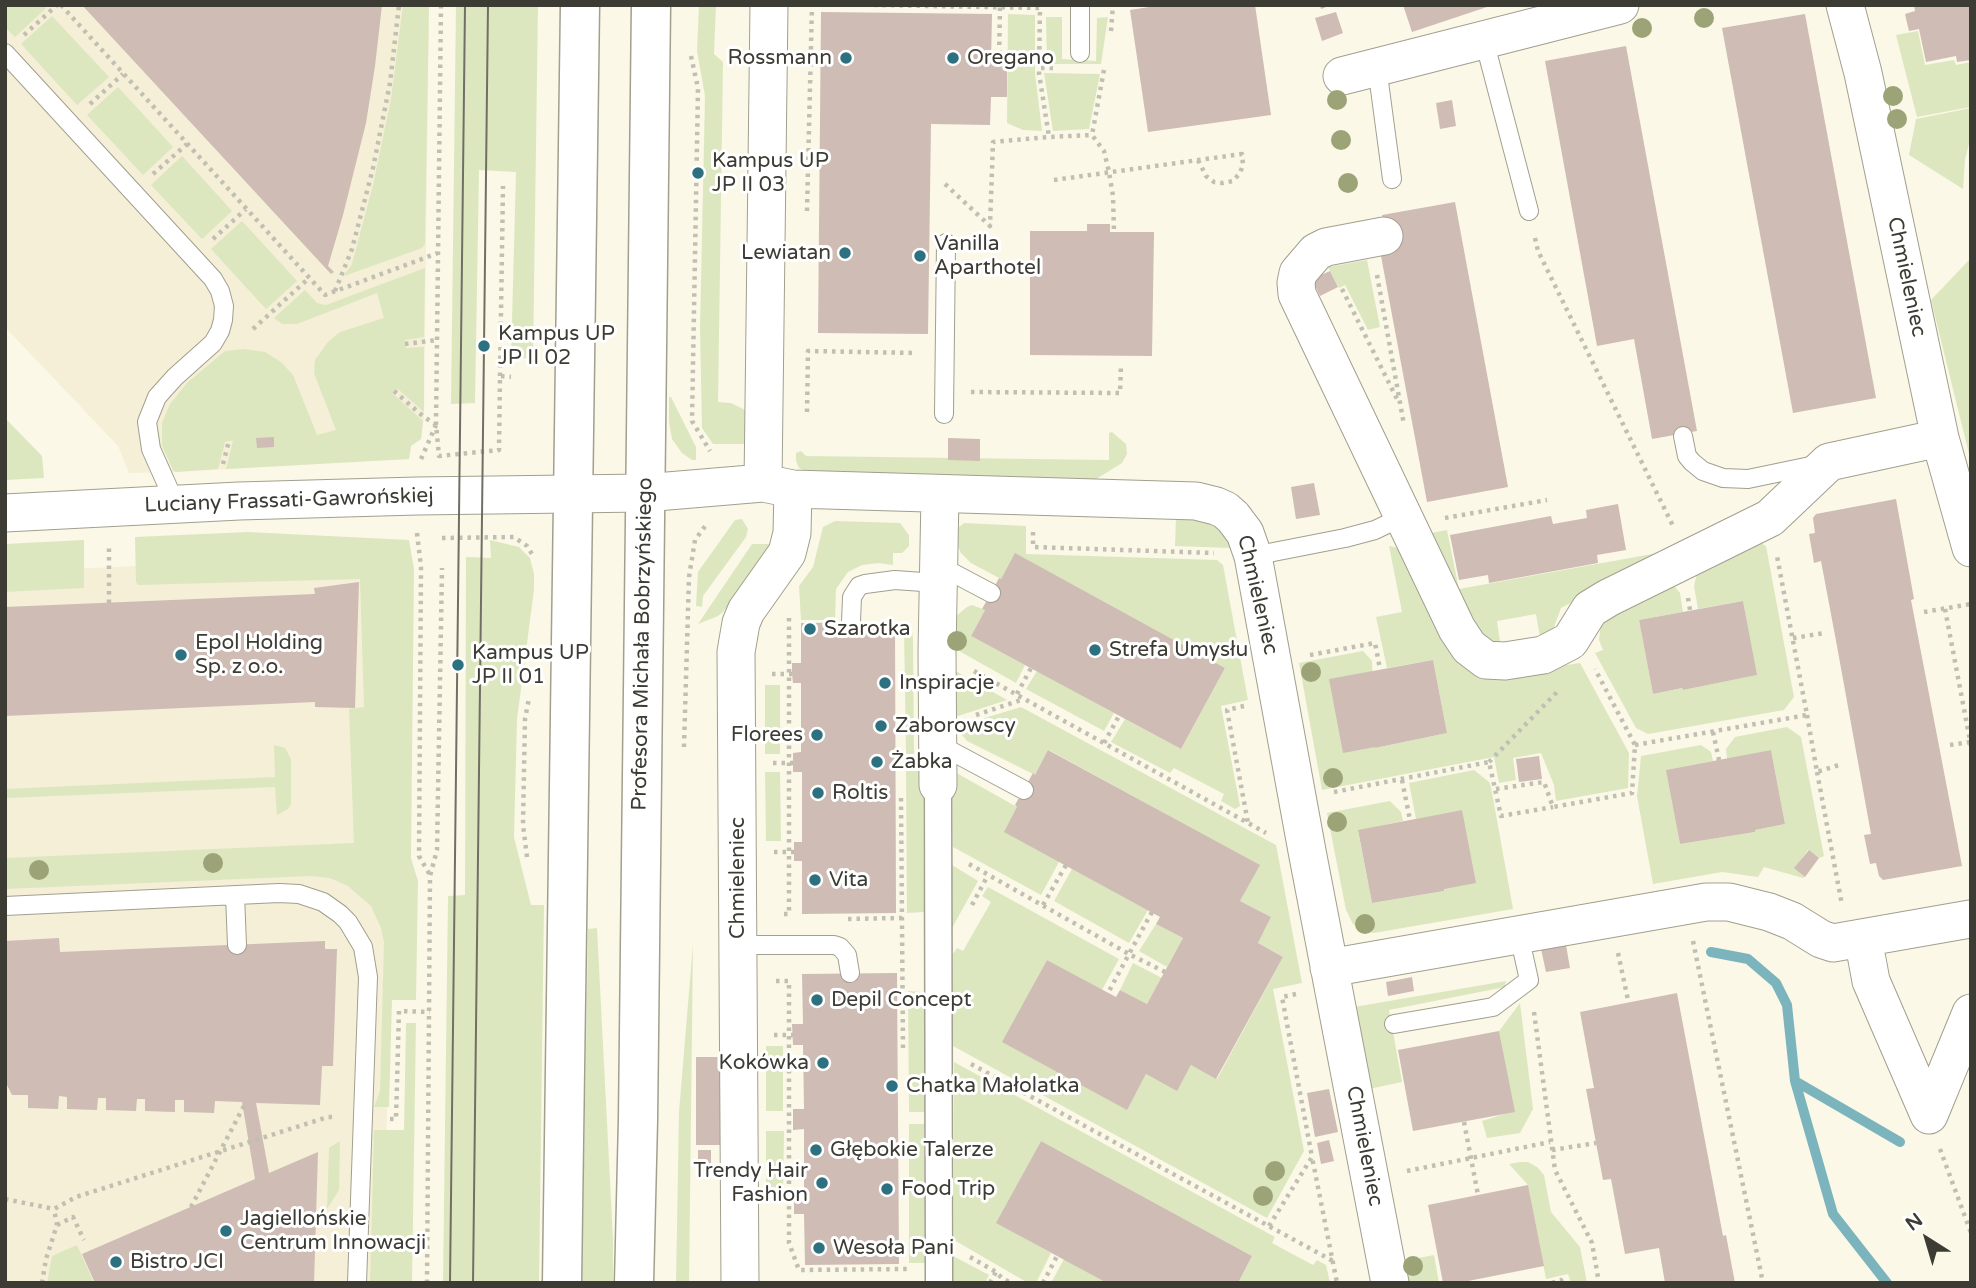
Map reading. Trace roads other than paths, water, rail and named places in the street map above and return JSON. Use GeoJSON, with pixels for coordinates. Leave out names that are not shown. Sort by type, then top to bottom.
{"type":"FeatureCollection","features":[{"type":"Feature","properties":{"kind":"main road"},"geometry":{"type":"LineString","coordinates":[[562,1283],[580,5]]}},
{"type":"Feature","properties":{"kind":"main road","name":"Profesora Michała Bobrzyńskiego"},"geometry":{"type":"LineString","coordinates":[[634,1283],[645,576],[650,5]]}},
{"type":"Feature","properties":{"kind":"street"},"geometry":{"type":"LineString","coordinates":[[769,5],[778,486]]}},
{"type":"Feature","properties":{"kind":"street"},"geometry":{"type":"LineString","coordinates":[[1342,76],[1620,5]]}},
{"type":"Feature","properties":{"kind":"street","name":"Chmieleniec"},"geometry":{"type":"LineString","coordinates":[[1845,5],[1863,73],[1940,438],[1971,548]]}},
{"type":"Feature","properties":{"kind":"street"},"geometry":{"type":"LineString","coordinates":[[1380,251],[1326,247],[1316,253],[1298,273],[1297,294],[1462,638],[1477,655],[1486,660],[1494,662],[1543,655],[1570,641],[1591,609],[1608,598],[1770,518],[1829,462],[1940,438]]}},
{"type":"Feature","properties":{"kind":"street","name":"Chmieleniec"},"geometry":{"type":"LineString","coordinates":[[573,493],[644,493],[778,486],[940,495],[1196,501],[1216,506],[1233,517],[1245,533],[1239,555],[1329,968],[1390,1283]]}},
{"type":"Feature","properties":{"kind":"street","name":"Chmieleniec"},"geometry":{"type":"LineString","coordinates":[[740,1283],[736,665],[738,638],[746,611],[787,553],[792,539],[778,486]]}},
{"type":"Feature","properties":{"kind":"street","name":"Luciany Frassati-Gawrońskiej"},"geometry":{"type":"LineString","coordinates":[[5,513],[417,496],[573,493]]}},
{"type":"Feature","properties":{"kind":"street"},"geometry":{"type":"LineString","coordinates":[[939,1275],[940,495]]}},
{"type":"Feature","properties":{"kind":"street"},"geometry":{"type":"LineString","coordinates":[[1329,968],[1718,902],[1738,903],[1781,916],[1833,943],[1970,919]]}},
{"type":"Feature","properties":{"kind":"street"},"geometry":{"type":"LineString","coordinates":[[1856,940],[1929,1115],[1971,1013]]}},
{"type":"Feature","properties":{"kind":"lane"},"geometry":{"type":"LineString","coordinates":[[1080,5],[1080,53]]}},
{"type":"Feature","properties":{"kind":"lane"},"geometry":{"type":"LineString","coordinates":[[1484,40],[1529,211]]}},
{"type":"Feature","properties":{"kind":"lane"},"geometry":{"type":"LineString","coordinates":[[5,53],[213,279],[220,291],[224,306],[223,320],[213,343],[157,397],[147,422],[151,449],[176,505]]}},
{"type":"Feature","properties":{"kind":"lane"},"geometry":{"type":"LineString","coordinates":[[1377,67],[1392,179]]}},
{"type":"Feature","properties":{"kind":"lane"},"geometry":{"type":"LineString","coordinates":[[944,414],[946,243]]}},
{"type":"Feature","properties":{"kind":"lane"},"geometry":{"type":"LineString","coordinates":[[1683,436],[1687,456],[1692,462],[1703,471],[1723,478],[1748,479],[1829,462]]}},
{"type":"Feature","properties":{"kind":"lane"},"geometry":{"type":"LineString","coordinates":[[1239,555],[1345,538],[1374,530],[1404,516]]}},
{"type":"Feature","properties":{"kind":"lane"},"geometry":{"type":"LineString","coordinates":[[851,622],[852,597],[859,586],[865,584],[938,574],[991,593]]}},
{"type":"Feature","properties":{"kind":"lane"},"geometry":{"type":"LineString","coordinates":[[938,736],[1024,790]]}},
{"type":"Feature","properties":{"kind":"lane"},"geometry":{"type":"LineString","coordinates":[[5,906],[279,893],[299,894],[323,902],[348,922],[363,947],[368,966],[357,1283]]}},
{"type":"Feature","properties":{"kind":"lane"},"geometry":{"type":"LineString","coordinates":[[235,895],[237,945]]}},
{"type":"Feature","properties":{"kind":"lane"},"geometry":{"type":"LineString","coordinates":[[1394,1024],[1493,1007],[1530,980],[1519,935]]}},
{"type":"Feature","properties":{"kind":"lane"},"geometry":{"type":"LineString","coordinates":[[738,945],[840,947],[847,955],[850,974]]}},
{"type":"Feature","properties":{"kind":"waterway"},"geometry":{"type":"LineString","coordinates":[[1711,952],[1748,959],[1776,983],[1787,1005],[1795,1081],[1833,1214],[1887,1283]]}},
{"type":"Feature","properties":{"kind":"waterway"},"geometry":{"type":"LineString","coordinates":[[1795,1081],[1900,1142]]}},
{"type":"Feature","properties":{"kind":"tram line"},"geometry":{"type":"LineString","coordinates":[[450,1283],[465,5]]}},
{"type":"Feature","properties":{"kind":"tram line"},"geometry":{"type":"LineString","coordinates":[[473,1283],[488,5]]}},
{"type":"Feature","properties":{"kind":"place","name":"Rossmann"},"geometry":{"type":"Point","coordinates":[846,58]}},
{"type":"Feature","properties":{"kind":"place","name":"Oregano"},"geometry":{"type":"Point","coordinates":[953,58]}},
{"type":"Feature","properties":{"kind":"place","name":"Kampus UP JP II 03"},"geometry":{"type":"Point","coordinates":[698,173]}},
{"type":"Feature","properties":{"kind":"place","name":"Lewiatan"},"geometry":{"type":"Point","coordinates":[845,253]}},
{"type":"Feature","properties":{"kind":"place","name":"Vanilla Aparthotel"},"geometry":{"type":"Point","coordinates":[920,256]}},
{"type":"Feature","properties":{"kind":"place","name":"Kampus UP JP II 02"},"geometry":{"type":"Point","coordinates":[484,346]}},
{"type":"Feature","properties":{"kind":"place","name":"Szarotka"},"geometry":{"type":"Point","coordinates":[810,629]}},
{"type":"Feature","properties":{"kind":"place","name":"Strefa Umysłu"},"geometry":{"type":"Point","coordinates":[1095,650]}},
{"type":"Feature","properties":{"kind":"place","name":"Epol Holding Sp. z o.o."},"geometry":{"type":"Point","coordinates":[181,655]}},
{"type":"Feature","properties":{"kind":"place","name":"Kampus UP JP II 01"},"geometry":{"type":"Point","coordinates":[458,665]}},
{"type":"Feature","properties":{"kind":"place","name":"Inspiracje"},"geometry":{"type":"Point","coordinates":[885,683]}},
{"type":"Feature","properties":{"kind":"place","name":"Zaborowscy"},"geometry":{"type":"Point","coordinates":[881,726]}},
{"type":"Feature","properties":{"kind":"place","name":"Florees"},"geometry":{"type":"Point","coordinates":[817,735]}},
{"type":"Feature","properties":{"kind":"place","name":"Żabka"},"geometry":{"type":"Point","coordinates":[877,762]}},
{"type":"Feature","properties":{"kind":"place","name":"Roltis"},"geometry":{"type":"Point","coordinates":[818,793]}},
{"type":"Feature","properties":{"kind":"place","name":"Vita"},"geometry":{"type":"Point","coordinates":[815,880]}},
{"type":"Feature","properties":{"kind":"place","name":"Depil Concept"},"geometry":{"type":"Point","coordinates":[817,1000]}},
{"type":"Feature","properties":{"kind":"place","name":"Kokówka"},"geometry":{"type":"Point","coordinates":[823,1063]}},
{"type":"Feature","properties":{"kind":"place","name":"Chatka Małolatka"},"geometry":{"type":"Point","coordinates":[892,1086]}},
{"type":"Feature","properties":{"kind":"place","name":"Głębokie Talerze"},"geometry":{"type":"Point","coordinates":[816,1150]}},
{"type":"Feature","properties":{"kind":"place","name":"Trendy Hair Fashion"},"geometry":{"type":"Point","coordinates":[822,1183]}},
{"type":"Feature","properties":{"kind":"place","name":"Food Trip"},"geometry":{"type":"Point","coordinates":[887,1189]}},
{"type":"Feature","properties":{"kind":"place","name":"Jagiellońskie Centrum Innowacji"},"geometry":{"type":"Point","coordinates":[226,1231]}},
{"type":"Feature","properties":{"kind":"place","name":"Wesoła Pani"},"geometry":{"type":"Point","coordinates":[819,1248]}},
{"type":"Feature","properties":{"kind":"place","name":"Bistro JCI"},"geometry":{"type":"Point","coordinates":[116,1262]}}]}
